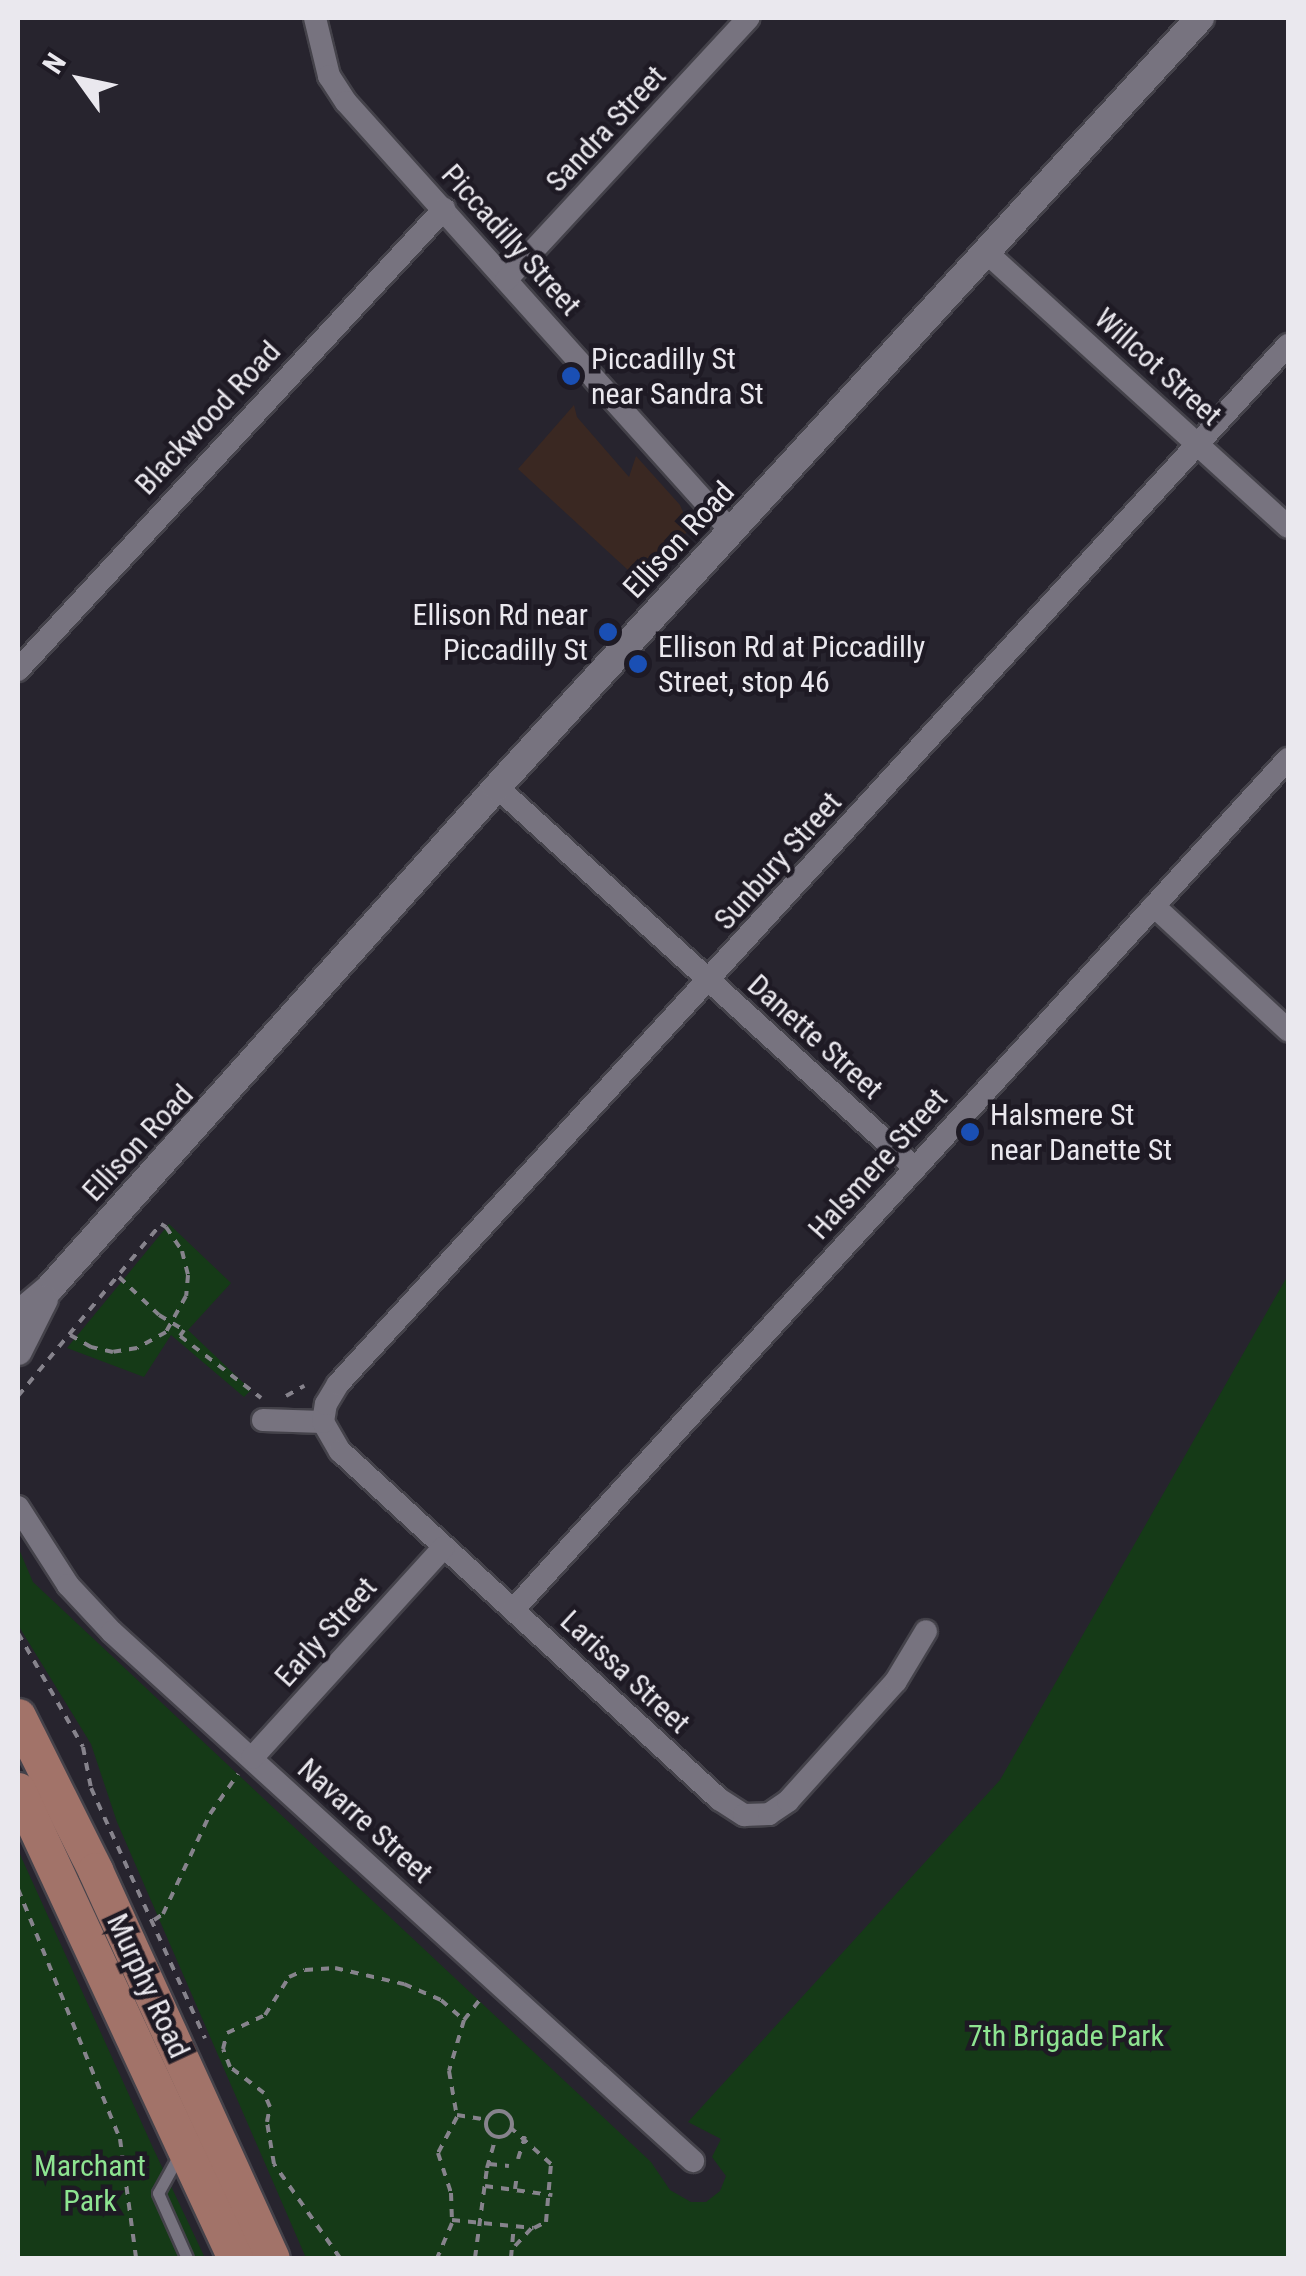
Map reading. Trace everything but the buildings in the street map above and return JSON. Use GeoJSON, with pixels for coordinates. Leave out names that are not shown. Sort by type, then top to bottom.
{"type":"FeatureCollection","features":[{"type":"Feature","properties":{"kind":"main road","name":"Murphy Road"},"geometry":{"type":"LineString","coordinates":[[18,1716],[95,1870],[272,2258]]}},
{"type":"Feature","properties":{"kind":"main road","name":"Murphy Road"},"geometry":{"type":"LineString","coordinates":[[18,1790],[235,2258]]}},
{"type":"Feature","properties":{"kind":"street","name":"Piccadilly Street"},"geometry":{"type":"LineString","coordinates":[[315,18],[335,88],[732,532]]}},
{"type":"Feature","properties":{"kind":"street","name":"Sandra Street"},"geometry":{"type":"LineString","coordinates":[[506,280],[749,18]]}},
{"type":"Feature","properties":{"kind":"street","name":"Ellison Road"},"geometry":{"type":"LineString","coordinates":[[18,1315],[49,1289],[497,787],[1200,18]]}},
{"type":"Feature","properties":{"kind":"street","name":"Blackwood Road"},"geometry":{"type":"LineString","coordinates":[[18,670],[444,208]]}},
{"type":"Feature","properties":{"kind":"street","name":"Willcot Street"},"geometry":{"type":"LineString","coordinates":[[986,252],[1288,527]]}},
{"type":"Feature","properties":{"kind":"street","name":"Sunbury Street"},"geometry":{"type":"LineString","coordinates":[[323,1422],[326,1404],[338,1384],[1288,345]]}},
{"type":"Feature","properties":{"kind":"street","name":"Halsmere Street"},"geometry":{"type":"LineString","coordinates":[[513,1610],[1288,759]]}},
{"type":"Feature","properties":{"kind":"street","name":"Danette Street"},"geometry":{"type":"LineString","coordinates":[[497,787],[915,1168]]}},
{"type":"Feature","properties":{"kind":"street"},"geometry":{"type":"LineString","coordinates":[[1154,906],[1288,1030]]}},
{"type":"Feature","properties":{"kind":"street","name":"Ellison Road"},"geometry":{"type":"LineString","coordinates":[[18,1350],[49,1289]]}},
{"type":"Feature","properties":{"kind":"street"},"geometry":{"type":"LineString","coordinates":[[263,1420],[323,1422]]}},
{"type":"Feature","properties":{"kind":"street","name":"Larissa Street"},"geometry":{"type":"LineString","coordinates":[[323,1422],[340,1451],[732,1810],[756,1816],[788,1801],[896,1681],[926,1631]]}},
{"type":"Feature","properties":{"kind":"street","name":"Navarre Street"},"geometry":{"type":"LineString","coordinates":[[18,1507],[87,1607],[693,2161]]}},
{"type":"Feature","properties":{"kind":"street","name":"Early Street"},"geometry":{"type":"LineString","coordinates":[[252,1758],[444,1547]]}},
{"type":"Feature","properties":{"kind":"lane"},"geometry":{"type":"LineString","coordinates":[[185,2148],[163,2177],[158,2193],[187,2258]]}},
{"type":"Feature","properties":{"kind":"path"},"geometry":{"type":"LineString","coordinates":[[18,1396],[161,1224],[182,1251],[188,1275],[186,1296],[174,1323],[158,1338],[137,1348],[113,1352],[90,1347],[70,1335]]}},
{"type":"Feature","properties":{"kind":"path"},"geometry":{"type":"LineString","coordinates":[[119,1277],[184,1330],[180,1336],[256,1397],[289,1396],[304,1386]]}},
{"type":"Feature","properties":{"kind":"path"},"geometry":{"type":"LineString","coordinates":[[18,1632],[83,1747],[91,1788],[208,2045]]}},
{"type":"Feature","properties":{"kind":"path"},"geometry":{"type":"LineString","coordinates":[[154,1920],[163,1914],[176,1879],[221,1794],[252,1758]]}},
{"type":"Feature","properties":{"kind":"path"},"geometry":{"type":"LineString","coordinates":[[18,1889],[120,2139],[136,2258]]}},
{"type":"Feature","properties":{"kind":"path"},"geometry":{"type":"LineString","coordinates":[[340,2258],[274,2164],[267,2122],[270,2107],[264,2093],[230,2067],[223,2049],[228,2034],[265,2015],[290,1977],[335,1968],[404,1984],[441,2000],[464,2020]]}},
{"type":"Feature","properties":{"kind":"path"},"geometry":{"type":"LineString","coordinates":[[437,2258],[452,2220],[452,2193],[438,2152],[458,2115],[449,2071],[464,2020],[486,1993]]}},
{"type":"Feature","properties":{"kind":"path"},"geometry":{"type":"LineString","coordinates":[[458,2115],[487,2120],[501,2112],[511,2120],[511,2128],[506,2135],[496,2136],[488,2131],[487,2120]]}},
{"type":"Feature","properties":{"kind":"path"},"geometry":{"type":"LineString","coordinates":[[511,2128],[525,2136],[551,2164],[552,2195],[546,2222],[532,2228],[513,2250]]}},
{"type":"Feature","properties":{"kind":"path"},"geometry":{"type":"LineString","coordinates":[[475,2258],[488,2164],[496,2136]]}},
{"type":"Feature","properties":{"kind":"path"},"geometry":{"type":"LineString","coordinates":[[518,2160],[525,2136]]}},
{"type":"Feature","properties":{"kind":"path"},"geometry":{"type":"LineString","coordinates":[[488,2164],[509,2166]]}},
{"type":"Feature","properties":{"kind":"path"},"geometry":{"type":"LineString","coordinates":[[516,2189],[517,2174]]}},
{"type":"Feature","properties":{"kind":"path"},"geometry":{"type":"LineString","coordinates":[[485,2186],[552,2195]]}},
{"type":"Feature","properties":{"kind":"path"},"geometry":{"type":"LineString","coordinates":[[452,2220],[532,2228]]}},
{"type":"Feature","properties":{"kind":"path"},"geometry":{"type":"LineString","coordinates":[[511,2258],[514,2226]]}},
{"type":"Feature","properties":{"kind":"shaded area"},"geometry":{"type":"Polygon","coordinates":[[[574,405],[577,417],[629,477],[636,456],[680,505],[686,519],[687,532],[641,582],[518,469],[574,405]]]}},
{"type":"Feature","properties":{"kind":"green space"},"geometry":{"type":"Polygon","coordinates":[[[169,1224],[231,1283],[188,1330],[251,1390],[244,1397],[171,1335],[144,1377],[67,1348],[169,1224]]]}},
{"type":"Feature","properties":{"kind":"green space","name":"7th Brigade Park"},"geometry":{"type":"Polygon","coordinates":[[[1288,1275],[1288,2258],[306,2258],[117,1822],[91,1744],[18,1625],[18,1547],[33,1582],[651,2162],[670,2190],[691,2202],[706,2202],[720,2191],[726,2176],[712,2157],[721,2139],[688,2122],[1000,1780],[1288,1275]]]}},
{"type":"Feature","properties":{"kind":"green space","name":"Marchant Park"},"geometry":{"type":"Polygon","coordinates":[[[18,1850],[154,2150],[205,2258],[18,2258],[18,1850]]]}},
{"type":"Feature","properties":{"kind":"place","name":"Piccadilly St near Sandra St"},"geometry":{"type":"Point","coordinates":[571,376]}},
{"type":"Feature","properties":{"kind":"place","name":"Ellison Rd near Piccadilly St"},"geometry":{"type":"Point","coordinates":[608,632]}},
{"type":"Feature","properties":{"kind":"place","name":"Ellison Rd at Piccadilly Street, stop 46"},"geometry":{"type":"Point","coordinates":[638,664]}},
{"type":"Feature","properties":{"kind":"place","name":"Halsmere St near Danette St"},"geometry":{"type":"Point","coordinates":[970,1132]}}]}
